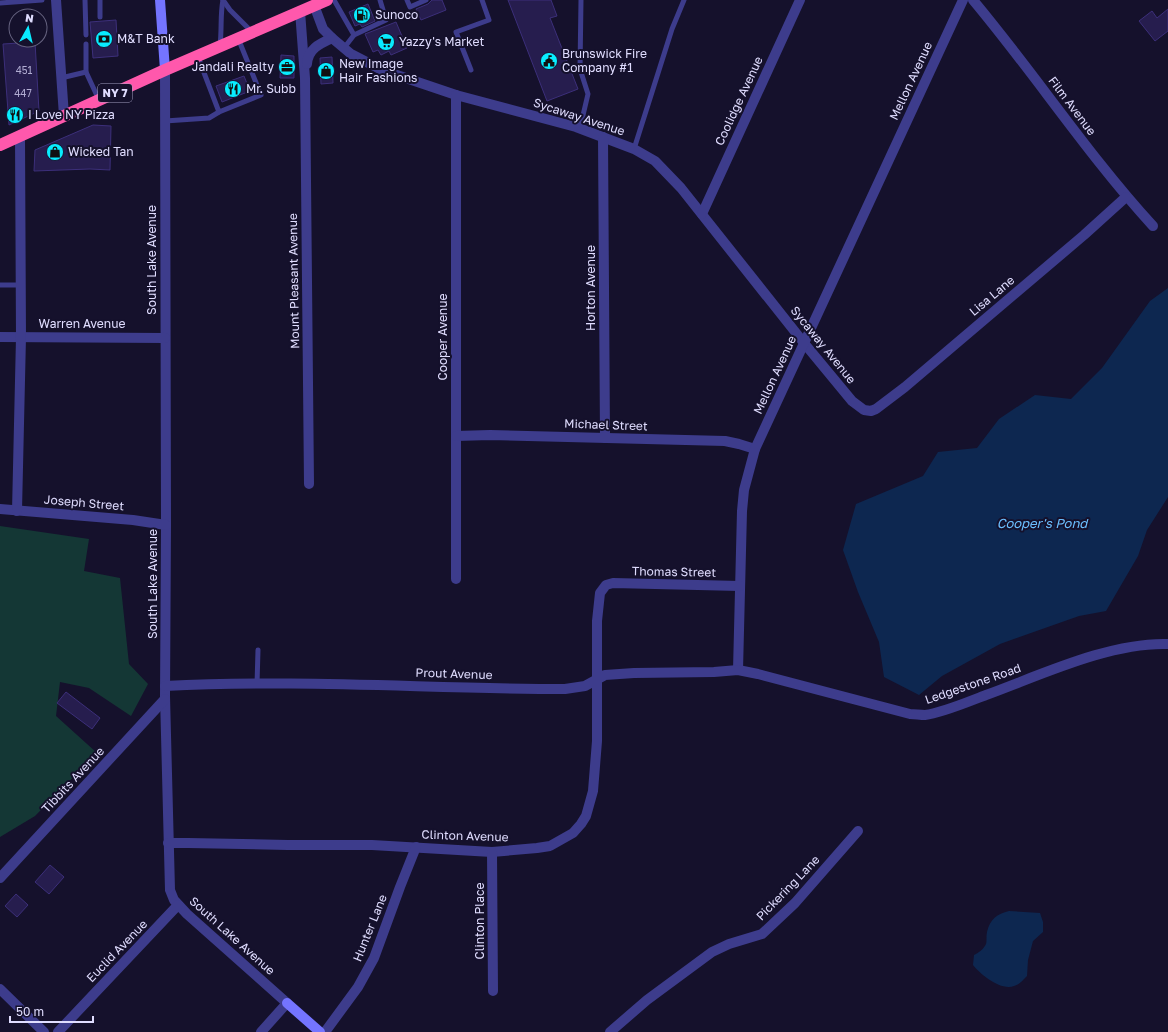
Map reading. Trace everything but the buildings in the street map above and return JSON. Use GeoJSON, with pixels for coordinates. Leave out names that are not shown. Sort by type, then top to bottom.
{"type":"FeatureCollection","features":[{"type":"Feature","properties":{"kind":"highway","name":"NY 7"},"geometry":{"type":"LineString","coordinates":[[0,145],[165,70],[327,0]]}},
{"type":"Feature","properties":{"kind":"street"},"geometry":{"type":"LineString","coordinates":[[56,0],[64,116]]}},
{"type":"Feature","properties":{"kind":"street"},"geometry":{"type":"LineString","coordinates":[[160,0],[165,70]]}},
{"type":"Feature","properties":{"kind":"street","name":"Coolidge Avenue"},"geometry":{"type":"LineString","coordinates":[[702,214],[800,0]]}},
{"type":"Feature","properties":{"kind":"street","name":"Mellon Avenue"},"geometry":{"type":"LineString","coordinates":[[738,670],[742,511],[744,490],[755,449],[963,0]]}},
{"type":"Feature","properties":{"kind":"street","name":"Film Avenue"},"geometry":{"type":"LineString","coordinates":[[973,0],[994,25],[1076,134],[1126,197],[1153,226]]}},
{"type":"Feature","properties":{"kind":"street","name":"Sycaway Avenue"},"geometry":{"type":"LineString","coordinates":[[314,5],[324,28],[332,38],[351,54],[382,70],[456,94],[580,128],[634,149],[655,161],[681,188],[852,401],[864,410],[871,411]]}},
{"type":"Feature","properties":{"kind":"street","name":"Mount Pleasant Avenue"},"geometry":{"type":"LineString","coordinates":[[300,11],[306,78],[309,484]]}},
{"type":"Feature","properties":{"kind":"street","name":"Mount Pleasant Avenue"},"geometry":{"type":"LineString","coordinates":[[306,78],[308,56],[314,47],[332,38]]}},
{"type":"Feature","properties":{"kind":"street","name":"South Lake Avenue"},"geometry":{"type":"LineString","coordinates":[[165,70],[165,699],[170,890],[174,900],[187,914],[320,1032]]}},
{"type":"Feature","properties":{"kind":"street","name":"Cooper Avenue"},"geometry":{"type":"LineString","coordinates":[[456,94],[456,579]]}},
{"type":"Feature","properties":{"kind":"street"},"geometry":{"type":"LineString","coordinates":[[17,511],[21,337],[20,137]]}},
{"type":"Feature","properties":{"kind":"street","name":"Horton Avenue"},"geometry":{"type":"LineString","coordinates":[[603,137],[605,438]]}},
{"type":"Feature","properties":{"kind":"street","name":"Lisa Lane"},"geometry":{"type":"LineString","coordinates":[[871,411],[876,409],[905,387],[1078,240],[1126,197]]}},
{"type":"Feature","properties":{"kind":"street","name":"Warren Avenue"},"geometry":{"type":"LineString","coordinates":[[0,337],[165,338]]}},
{"type":"Feature","properties":{"kind":"street","name":"Michael Street"},"geometry":{"type":"LineString","coordinates":[[456,436],[490,435],[725,441],[755,449]]}},
{"type":"Feature","properties":{"kind":"street","name":"Joseph Street"},"geometry":{"type":"LineString","coordinates":[[0,509],[133,520],[166,525]]}},
{"type":"Feature","properties":{"kind":"street","name":"Thomas Street"},"geometry":{"type":"LineString","coordinates":[[606,585],[740,586]]}},
{"type":"Feature","properties":{"kind":"street","name":"Clinton Avenue"},"geometry":{"type":"LineString","coordinates":[[168,843],[372,845],[492,852],[550,846],[572,833],[581,824],[586,816],[593,791],[597,742],[596,621],[600,593],[606,585]]}},
{"type":"Feature","properties":{"kind":"street","name":"Ledgestone Road"},"geometry":{"type":"LineString","coordinates":[[738,670],[910,714],[926,715],[952,708],[1082,660],[1130,647],[1148,644],[1168,644]]}},
{"type":"Feature","properties":{"kind":"street","name":"Prout Avenue"},"geometry":{"type":"LineString","coordinates":[[165,686],[217,683],[565,689],[585,686],[605,675],[738,670]]}},
{"type":"Feature","properties":{"kind":"street","name":"Tibbits Avenue"},"geometry":{"type":"LineString","coordinates":[[0,878],[165,699]]}},
{"type":"Feature","properties":{"kind":"street","name":"Pickering Lane"},"geometry":{"type":"LineString","coordinates":[[610,1032],[647,1000],[712,952],[729,944],[762,934],[795,903],[858,831]]}},
{"type":"Feature","properties":{"kind":"street","name":"Hunter Lane"},"geometry":{"type":"LineString","coordinates":[[325,1032],[358,987],[374,958],[416,847]]}},
{"type":"Feature","properties":{"kind":"street","name":"Clinton Place"},"geometry":{"type":"LineString","coordinates":[[492,852],[493,991]]}},
{"type":"Feature","properties":{"kind":"street","name":"Euclid Avenue"},"geometry":{"type":"LineString","coordinates":[[58,1032],[178,905]]}},
{"type":"Feature","properties":{"kind":"street"},"geometry":{"type":"LineString","coordinates":[[0,989],[44,1032]]}},
{"type":"Feature","properties":{"kind":"street"},"geometry":{"type":"LineString","coordinates":[[261,1032],[287,1003]]}},
{"type":"Feature","properties":{"kind":"lane"},"geometry":{"type":"LineString","coordinates":[[0,3],[42,0]]}},
{"type":"Feature","properties":{"kind":"lane"},"geometry":{"type":"LineString","coordinates":[[85,0],[86,35]]}},
{"type":"Feature","properties":{"kind":"lane"},"geometry":{"type":"LineString","coordinates":[[100,0],[100,17]]}},
{"type":"Feature","properties":{"kind":"lane"},"geometry":{"type":"LineString","coordinates":[[223,0],[230,10],[252,32]]}},
{"type":"Feature","properties":{"kind":"lane"},"geometry":{"type":"LineString","coordinates":[[220,46],[222,31],[221,12],[223,0]]}},
{"type":"Feature","properties":{"kind":"lane"},"geometry":{"type":"LineString","coordinates":[[334,0],[354,35]]}},
{"type":"Feature","properties":{"kind":"lane"},"geometry":{"type":"LineString","coordinates":[[344,49],[354,35],[386,20],[380,0]]}},
{"type":"Feature","properties":{"kind":"lane"},"geometry":{"type":"LineString","coordinates":[[407,0],[410,7],[426,0]]}},
{"type":"Feature","properties":{"kind":"lane"},"geometry":{"type":"LineString","coordinates":[[471,70],[456,32],[489,20],[482,0]]}},
{"type":"Feature","properties":{"kind":"lane"},"geometry":{"type":"LineString","coordinates":[[580,128],[588,94],[580,70],[581,0]]}},
{"type":"Feature","properties":{"kind":"lane"},"geometry":{"type":"LineString","coordinates":[[634,149],[672,29],[684,0]]}},
{"type":"Feature","properties":{"kind":"lane"},"geometry":{"type":"LineString","coordinates":[[165,121],[209,118],[219,112],[261,95],[238,38]]}},
{"type":"Feature","properties":{"kind":"lane"},"geometry":{"type":"LineString","coordinates":[[86,44],[86,72],[100,100]]}},
{"type":"Feature","properties":{"kind":"lane"},"geometry":{"type":"LineString","coordinates":[[198,56],[219,112]]}},
{"type":"Feature","properties":{"kind":"lane"},"geometry":{"type":"LineString","coordinates":[[61,78],[86,72]]}},
{"type":"Feature","properties":{"kind":"lane"},"geometry":{"type":"LineString","coordinates":[[0,285],[21,285]]}},
{"type":"Feature","properties":{"kind":"lane"},"geometry":{"type":"LineString","coordinates":[[257,684],[258,650]]}},
{"type":"Feature","properties":{"kind":"green space"},"geometry":{"type":"Polygon","coordinates":[[[0,526],[89,539],[84,571],[120,578],[129,664],[148,684],[131,716],[89,688],[60,682],[56,716],[97,753],[35,816],[0,837],[0,526]]]}},
{"type":"Feature","properties":{"kind":"water","name":"Cooper's Pond"},"geometry":{"type":"Polygon","coordinates":[[[1168,288],[1168,497],[1147,530],[1138,556],[1106,611],[1079,616],[1000,644],[942,676],[919,695],[884,677],[879,642],[858,592],[843,550],[856,504],[923,476],[938,452],[977,448],[999,419],[1035,395],[1071,399],[1102,368],[1150,301],[1168,288]]]}},
{"type":"Feature","properties":{"kind":"water"},"geometry":{"type":"Polygon","coordinates":[[[1009,911],[1040,913],[1043,922],[1043,932],[1033,941],[1028,960],[1027,976],[1018,984],[1009,987],[992,981],[973,965],[974,955],[986,944],[988,927],[992,920],[1009,911]]]}},
{"type":"Feature","properties":{"kind":"place","name":"Sunoco"},"geometry":{"type":"Point","coordinates":[362,15]}},
{"type":"Feature","properties":{"kind":"place","name":"M&T Bank"},"geometry":{"type":"Point","coordinates":[104,39]}},
{"type":"Feature","properties":{"kind":"place","name":"Yazzy's Market"},"geometry":{"type":"Point","coordinates":[386,42]}},
{"type":"Feature","properties":{"kind":"place","name":"Brunswick Fire Company #1"},"geometry":{"type":"Point","coordinates":[549,61]}},
{"type":"Feature","properties":{"kind":"place","name":"Jandali Realty"},"geometry":{"type":"Point","coordinates":[287,67]}},
{"type":"Feature","properties":{"kind":"place","name":"New Image Hair Fashions"},"geometry":{"type":"Point","coordinates":[326,71]}},
{"type":"Feature","properties":{"kind":"place","name":"Mr. Subb"},"geometry":{"type":"Point","coordinates":[233,89]}},
{"type":"Feature","properties":{"kind":"place","name":"I Love NY Pizza"},"geometry":{"type":"Point","coordinates":[15,115]}},
{"type":"Feature","properties":{"kind":"place","name":"Wicked Tan"},"geometry":{"type":"Point","coordinates":[55,152]}}]}
